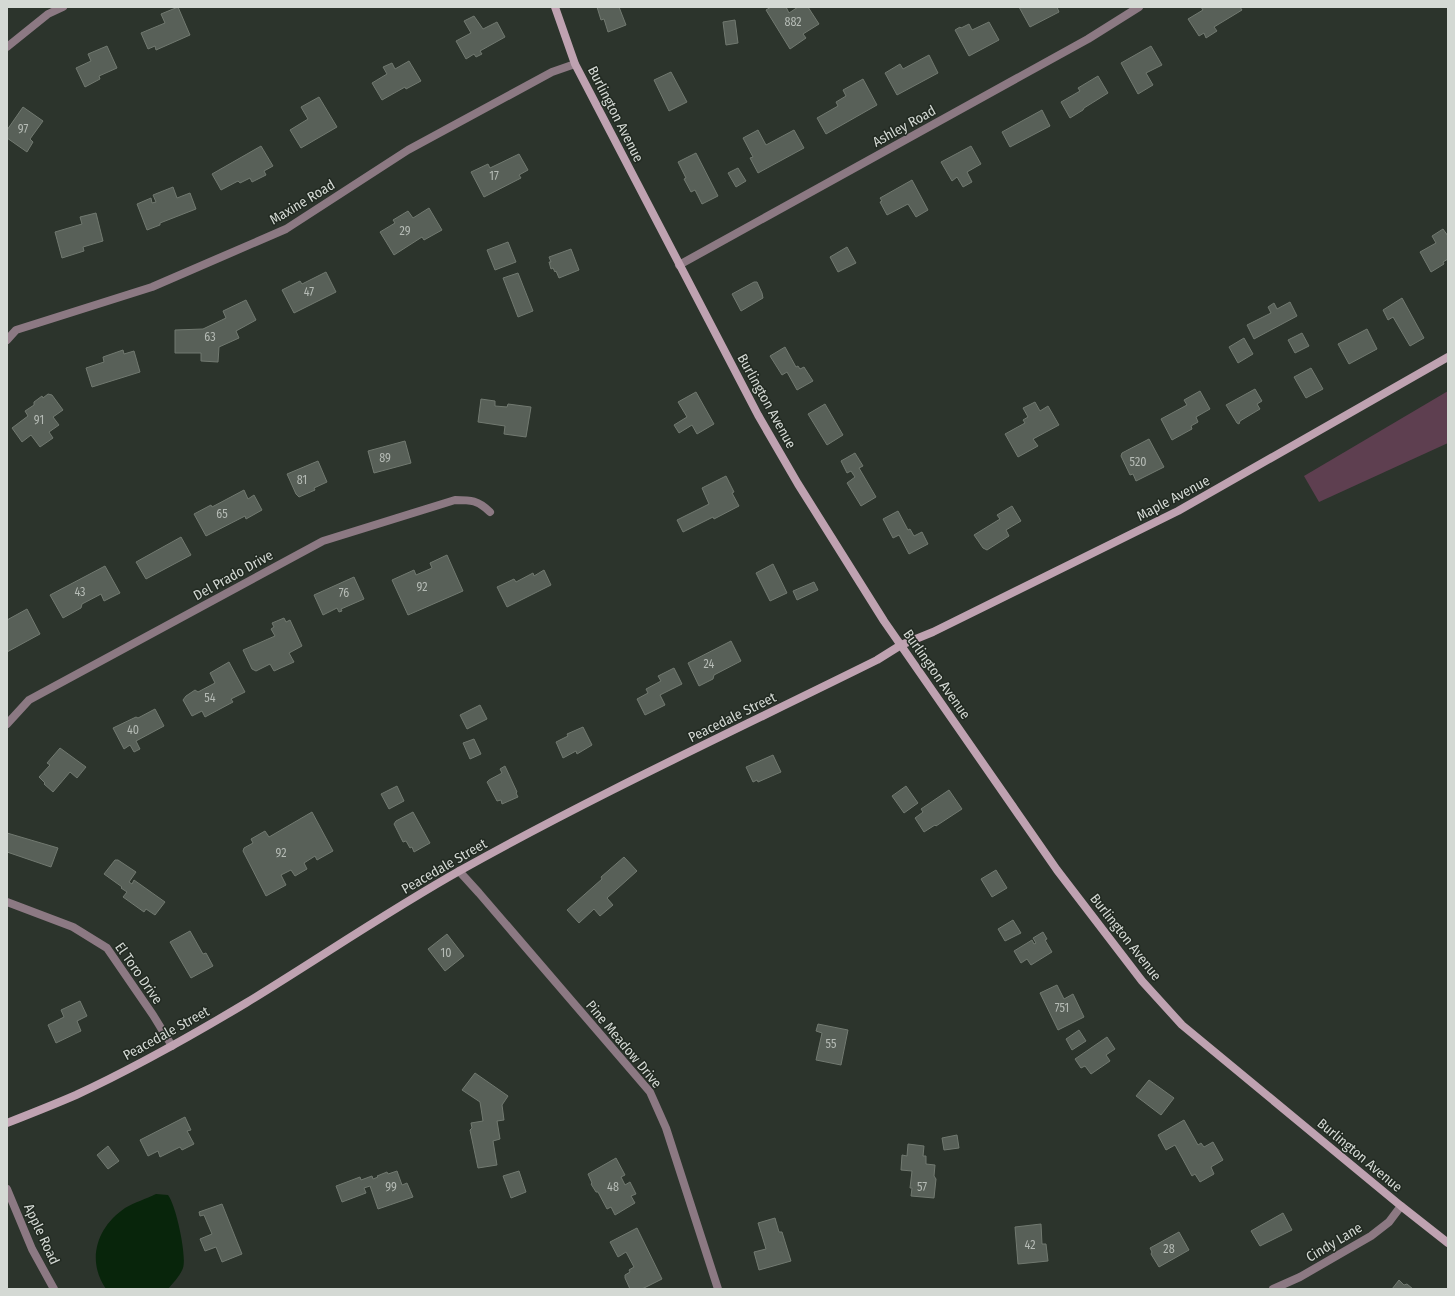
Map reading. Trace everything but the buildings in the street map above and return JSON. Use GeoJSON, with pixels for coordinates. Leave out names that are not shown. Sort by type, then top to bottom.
{"type":"FeatureCollection","features":[{"type":"Feature","properties":{"kind":"main road","name":"Burlington Avenue"},"geometry":{"type":"LineString","coordinates":[[555,7],[575,64],[758,414],[798,484],[884,621],[1057,870],[1142,981],[1182,1025],[1448,1243]]}},
{"type":"Feature","properties":{"kind":"main road","name":"Maple Avenue"},"geometry":{"type":"LineString","coordinates":[[901,645],[933,632],[1178,512],[1448,357]]}},
{"type":"Feature","properties":{"kind":"main road","name":"Peacedale Street"},"geometry":{"type":"LineString","coordinates":[[7,1123],[124,1072],[247,1002],[459,871],[580,807],[877,660],[901,645]]}},
{"type":"Feature","properties":{"kind":"street"},"geometry":{"type":"LineString","coordinates":[[7,47],[48,14],[63,7]]}},
{"type":"Feature","properties":{"kind":"street","name":"Ashley Road"},"geometry":{"type":"LineString","coordinates":[[679,265],[1088,40],[1139,7]]}},
{"type":"Feature","properties":{"kind":"street","name":"Maxine Road"},"geometry":{"type":"LineString","coordinates":[[16,330],[152,287],[286,229],[408,150],[552,72],[575,64]]}},
{"type":"Feature","properties":{"kind":"street"},"geometry":{"type":"LineString","coordinates":[[7,328],[16,330],[7,340]]}},
{"type":"Feature","properties":{"kind":"street","name":"Del Prado Drive"},"geometry":{"type":"LineString","coordinates":[[7,724],[29,700],[323,541],[455,500],[469,500],[481,504],[490,512]]}},
{"type":"Feature","properties":{"kind":"street","name":"Pine Meadow Drive"},"geometry":{"type":"LineString","coordinates":[[459,871],[650,1092],[666,1128],[718,1289]]}},
{"type":"Feature","properties":{"kind":"street","name":"El Toro Drive"},"geometry":{"type":"LineString","coordinates":[[7,902],[73,927],[107,948],[153,1015],[172,1046]]}},
{"type":"Feature","properties":{"kind":"street","name":"Apple Road"},"geometry":{"type":"LineString","coordinates":[[7,1189],[32,1249],[54,1289]]}},
{"type":"Feature","properties":{"kind":"street","name":"Cindy Lane"},"geometry":{"type":"LineString","coordinates":[[1273,1289],[1300,1277],[1370,1236],[1389,1222],[1401,1206]]}},
{"type":"Feature","properties":{"kind":"shaded area"},"geometry":{"type":"Polygon","coordinates":[[[1448,391],[1448,443],[1319,502],[1304,476],[1448,391]]]}},
{"type":"Feature","properties":{"kind":"shaded area"},"geometry":{"type":"Polygon","coordinates":[[[156,1194],[168,1195],[174,1209],[182,1242],[184,1262],[182,1271],[168,1289],[106,1289],[100,1278],[96,1256],[101,1234],[115,1216],[125,1208],[156,1194]]]}}]}
